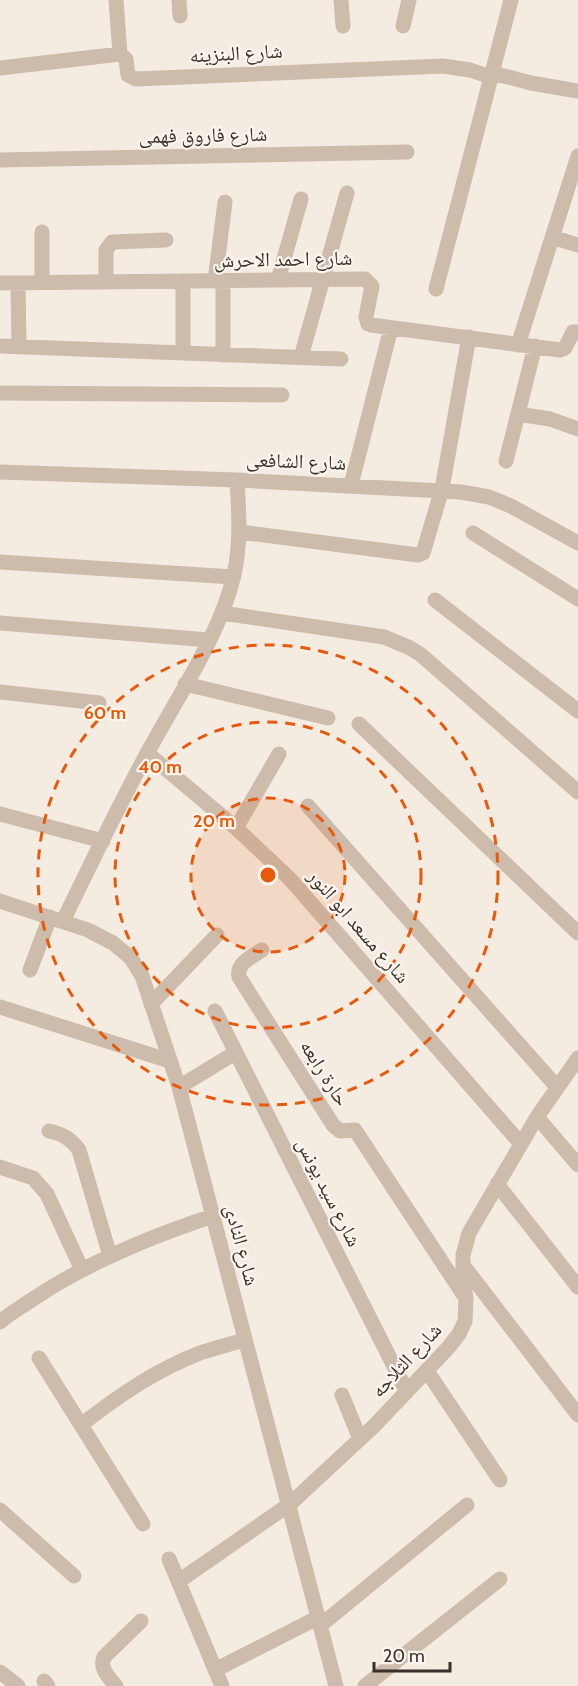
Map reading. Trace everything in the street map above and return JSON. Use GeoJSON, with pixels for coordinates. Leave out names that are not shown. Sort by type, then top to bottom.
{"type":"FeatureCollection","features":[{"type":"Feature","properties":{"kind":"street"},"geometry":{"type":"LineString","coordinates":[[0,68],[120,54],[116,0]]}},
{"type":"Feature","properties":{"kind":"street"},"geometry":{"type":"LineString","coordinates":[[179,0],[180,16]]}},
{"type":"Feature","properties":{"kind":"street"},"geometry":{"type":"LineString","coordinates":[[340,0],[343,26]]}},
{"type":"Feature","properties":{"kind":"street"},"geometry":{"type":"LineString","coordinates":[[403,26],[409,0]]}},
{"type":"Feature","properties":{"kind":"street"},"geometry":{"type":"LineString","coordinates":[[436,289],[511,0]]}},
{"type":"Feature","properties":{"kind":"street","name":"شارع البنزينه"},"geometry":{"type":"LineString","coordinates":[[120,54],[126,59],[128,75],[136,79],[443,66],[578,91]]}},
{"type":"Feature","properties":{"kind":"street","name":"شارع فاروق فهمى"},"geometry":{"type":"LineString","coordinates":[[0,160],[407,152]]}},
{"type":"Feature","properties":{"kind":"street"},"geometry":{"type":"LineString","coordinates":[[518,345],[552,237],[575,176],[578,156]]}},
{"type":"Feature","properties":{"kind":"street"},"geometry":{"type":"LineString","coordinates":[[301,357],[347,193]]}},
{"type":"Feature","properties":{"kind":"street"},"geometry":{"type":"LineString","coordinates":[[278,280],[301,199]]}},
{"type":"Feature","properties":{"kind":"street"},"geometry":{"type":"LineString","coordinates":[[223,355],[219,280],[225,202]]}},
{"type":"Feature","properties":{"kind":"street"},"geometry":{"type":"LineString","coordinates":[[42,232],[42,283]]}},
{"type":"Feature","properties":{"kind":"street"},"geometry":{"type":"LineString","coordinates":[[552,237],[578,245]]}},
{"type":"Feature","properties":{"kind":"street"},"geometry":{"type":"LineString","coordinates":[[106,282],[106,250],[112,242],[166,240]]}},
{"type":"Feature","properties":{"kind":"street","name":"شارع احمد الاحرش"},"geometry":{"type":"LineString","coordinates":[[0,283],[365,279],[370,282],[373,290],[366,321],[371,325],[563,350],[567,346],[570,335],[578,332]]}},
{"type":"Feature","properties":{"kind":"street"},"geometry":{"type":"LineString","coordinates":[[183,281],[183,353]]}},
{"type":"Feature","properties":{"kind":"street"},"geometry":{"type":"LineString","coordinates":[[18,283],[19,347]]}},
{"type":"Feature","properties":{"kind":"street"},"geometry":{"type":"LineString","coordinates":[[351,485],[390,328]]}},
{"type":"Feature","properties":{"kind":"street"},"geometry":{"type":"LineString","coordinates":[[240,532],[418,555],[423,553],[442,489],[469,338]]}},
{"type":"Feature","properties":{"kind":"street"},"geometry":{"type":"LineString","coordinates":[[0,346],[341,359]]}},
{"type":"Feature","properties":{"kind":"street"},"geometry":{"type":"LineString","coordinates":[[506,461],[535,346]]}},
{"type":"Feature","properties":{"kind":"street"},"geometry":{"type":"LineString","coordinates":[[0,393],[282,395]]}},
{"type":"Feature","properties":{"kind":"street"},"geometry":{"type":"LineString","coordinates":[[518,414],[550,419],[578,429]]}},
{"type":"Feature","properties":{"kind":"street","name":"شارع الشافعى"},"geometry":{"type":"LineString","coordinates":[[0,472],[442,489],[489,497],[511,506],[578,543]]}},
{"type":"Feature","properties":{"kind":"street"},"geometry":{"type":"LineString","coordinates":[[30,970],[56,919],[103,841],[222,613],[233,577],[240,532],[237,480]]}},
{"type":"Feature","properties":{"kind":"street"},"geometry":{"type":"LineString","coordinates":[[473,533],[578,599]]}},
{"type":"Feature","properties":{"kind":"street"},"geometry":{"type":"LineString","coordinates":[[0,562],[233,577]]}},
{"type":"Feature","properties":{"kind":"street"},"geometry":{"type":"LineString","coordinates":[[435,600],[578,711]]}},
{"type":"Feature","properties":{"kind":"street"},"geometry":{"type":"LineString","coordinates":[[222,613],[384,637],[396,641],[420,654],[578,792]]}},
{"type":"Feature","properties":{"kind":"street"},"geometry":{"type":"LineString","coordinates":[[0,623],[209,640]]}},
{"type":"Feature","properties":{"kind":"street"},"geometry":{"type":"LineString","coordinates":[[185,684],[328,718]]}},
{"type":"Feature","properties":{"kind":"street"},"geometry":{"type":"LineString","coordinates":[[0,692],[99,703]]}},
{"type":"Feature","properties":{"kind":"street"},"geometry":{"type":"LineString","coordinates":[[359,724],[578,933]]}},
{"type":"Feature","properties":{"kind":"street","name":"شارع مسعد ابو النور"},"geometry":{"type":"LineString","coordinates":[[147,753],[266,854],[290,879],[521,1144]]}},
{"type":"Feature","properties":{"kind":"street"},"geometry":{"type":"LineString","coordinates":[[236,828],[279,754]]}},
{"type":"Feature","properties":{"kind":"street"},"geometry":{"type":"LineString","coordinates":[[308,806],[557,1087]]}},
{"type":"Feature","properties":{"kind":"street"},"geometry":{"type":"LineString","coordinates":[[0,814],[103,841]]}},
{"type":"Feature","properties":{"kind":"street","name":"شارع النادى"},"geometry":{"type":"LineString","coordinates":[[0,901],[88,930],[113,943],[130,958],[142,976],[179,1087],[336,1686]]}},
{"type":"Feature","properties":{"kind":"street"},"geometry":{"type":"LineString","coordinates":[[151,1005],[217,935]]}},
{"type":"Feature","properties":{"kind":"street","name":"حارة رابعه"},"geometry":{"type":"LineString","coordinates":[[262,950],[240,966],[238,970],[240,977],[333,1125],[340,1131],[355,1130],[466,1299]]}},
{"type":"Feature","properties":{"kind":"street"},"geometry":{"type":"LineString","coordinates":[[0,1007],[170,1061]]}},
{"type":"Feature","properties":{"kind":"street","name":"شارع سيد يونس"},"geometry":{"type":"LineString","coordinates":[[215,1011],[407,1392]]}},
{"type":"Feature","properties":{"kind":"street"},"geometry":{"type":"LineString","coordinates":[[179,1087],[235,1053]]}},
{"type":"Feature","properties":{"kind":"street","name":"شارع الثلاجه"},"geometry":{"type":"LineString","coordinates":[[179,1581],[290,1504],[407,1392],[459,1334],[465,1321],[463,1255],[469,1233],[537,1117],[578,1058]]}},
{"type":"Feature","properties":{"kind":"street"},"geometry":{"type":"LineString","coordinates":[[537,1117],[578,1165]]}},
{"type":"Feature","properties":{"kind":"street"},"geometry":{"type":"LineString","coordinates":[[49,1131],[62,1134],[73,1141],[79,1150],[110,1256]]}},
{"type":"Feature","properties":{"kind":"street"},"geometry":{"type":"LineString","coordinates":[[0,1167],[33,1178],[47,1194],[82,1270]]}},
{"type":"Feature","properties":{"kind":"street"},"geometry":{"type":"LineString","coordinates":[[497,1184],[578,1287]]}},
{"type":"Feature","properties":{"kind":"street"},"geometry":{"type":"LineString","coordinates":[[1,1318],[110,1256],[168,1231],[213,1216]]}},
{"type":"Feature","properties":{"kind":"street"},"geometry":{"type":"LineString","coordinates":[[463,1265],[578,1415]]}},
{"type":"Feature","properties":{"kind":"street"},"geometry":{"type":"LineString","coordinates":[[81,1425],[118,1396],[158,1372],[200,1353],[245,1340]]}},
{"type":"Feature","properties":{"kind":"street"},"geometry":{"type":"LineString","coordinates":[[39,1358],[143,1524]]}},
{"type":"Feature","properties":{"kind":"street"},"geometry":{"type":"LineString","coordinates":[[427,1371],[500,1480]]}},
{"type":"Feature","properties":{"kind":"street"},"geometry":{"type":"LineString","coordinates":[[342,1395],[360,1439]]}},
{"type":"Feature","properties":{"kind":"street"},"geometry":{"type":"LineString","coordinates":[[215,1670],[320,1621],[467,1504]]}},
{"type":"Feature","properties":{"kind":"street"},"geometry":{"type":"LineString","coordinates":[[0,1510],[74,1575]]}},
{"type":"Feature","properties":{"kind":"street"},"geometry":{"type":"LineString","coordinates":[[168,1558],[222,1686]]}},
{"type":"Feature","properties":{"kind":"street"},"geometry":{"type":"LineString","coordinates":[[365,1686],[500,1580]]}},
{"type":"Feature","properties":{"kind":"street"},"geometry":{"type":"LineString","coordinates":[[116,1686],[102,1668],[104,1657],[141,1621]]}},
{"type":"Feature","properties":{"kind":"street"},"geometry":{"type":"LineString","coordinates":[[0,1672],[18,1686]]}}]}
